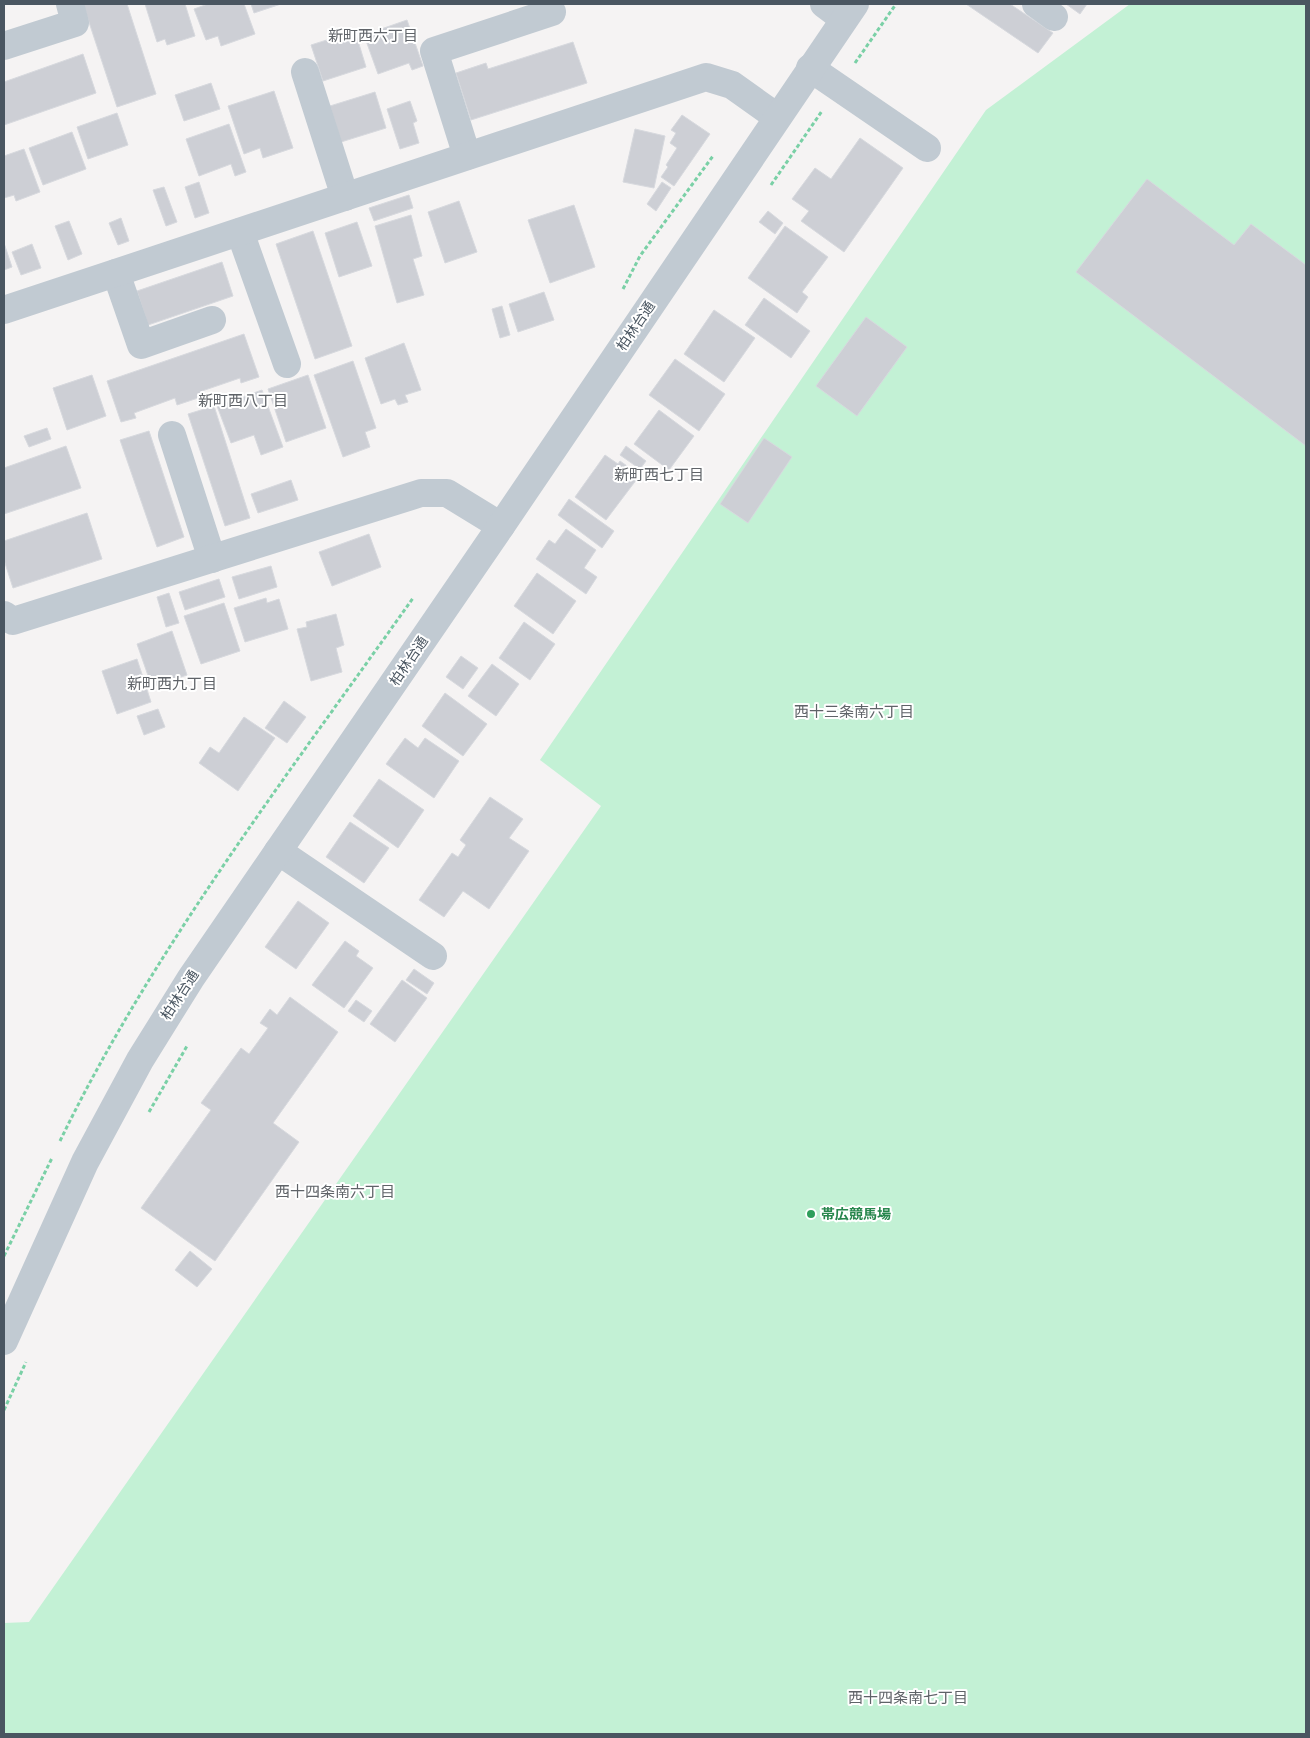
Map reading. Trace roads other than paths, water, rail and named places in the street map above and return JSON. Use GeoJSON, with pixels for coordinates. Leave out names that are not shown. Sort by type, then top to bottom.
{"type":"FeatureCollection","features":[{"type":"Feature","properties":{"kind":"street"},"geometry":{"type":"LineString","coordinates":[[4,46],[75,23],[70,4]]}},
{"type":"Feature","properties":{"kind":"street","name":"柏林台通"},"geometry":{"type":"LineString","coordinates":[[4,1341],[85,1162],[140,1060],[191,978],[501,526],[810,68],[841,9]]}},
{"type":"Feature","properties":{"kind":"street"},"geometry":{"type":"LineString","coordinates":[[467,156],[434,51],[552,12]]}},
{"type":"Feature","properties":{"kind":"street"},"geometry":{"type":"LineString","coordinates":[[810,68],[927,148]]}},
{"type":"Feature","properties":{"kind":"street"},"geometry":{"type":"LineString","coordinates":[[305,72],[345,197]]}},
{"type":"Feature","properties":{"kind":"street"},"geometry":{"type":"LineString","coordinates":[[4,310],[706,77],[732,85],[777,117]]}},
{"type":"Feature","properties":{"kind":"street"},"geometry":{"type":"LineString","coordinates":[[240,232],[287,364]]}},
{"type":"Feature","properties":{"kind":"street"},"geometry":{"type":"LineString","coordinates":[[116,273],[141,345],[212,320]]}},
{"type":"Feature","properties":{"kind":"street"},"geometry":{"type":"LineString","coordinates":[[172,435],[212,559]]}},
{"type":"Feature","properties":{"kind":"street"},"geometry":{"type":"LineString","coordinates":[[4,615],[13,621],[422,493],[447,493],[501,526]]}},
{"type":"Feature","properties":{"kind":"street"},"geometry":{"type":"LineString","coordinates":[[278,851],[433,956]]}},
{"type":"Feature","properties":{"kind":"place","name":"帯広競馬場"},"geometry":{"type":"Point","coordinates":[811,1214]}},
{"type":"Feature","properties":{"kind":"district","name":"新町西六丁目"},"geometry":{"type":"Point","coordinates":[373,36]}},
{"type":"Feature","properties":{"kind":"district","name":"新町西八丁目"},"geometry":{"type":"Point","coordinates":[243,401]}},
{"type":"Feature","properties":{"kind":"district","name":"新町西七丁目"},"geometry":{"type":"Point","coordinates":[659,475]}},
{"type":"Feature","properties":{"kind":"district","name":"新町西九丁目"},"geometry":{"type":"Point","coordinates":[172,684]}},
{"type":"Feature","properties":{"kind":"district","name":"西十三条南六丁目"},"geometry":{"type":"Point","coordinates":[854,712]}},
{"type":"Feature","properties":{"kind":"district","name":"西十四条南六丁目"},"geometry":{"type":"Point","coordinates":[335,1192]}},
{"type":"Feature","properties":{"kind":"district","name":"西十四条南七丁目"},"geometry":{"type":"Point","coordinates":[908,1698]}}]}
